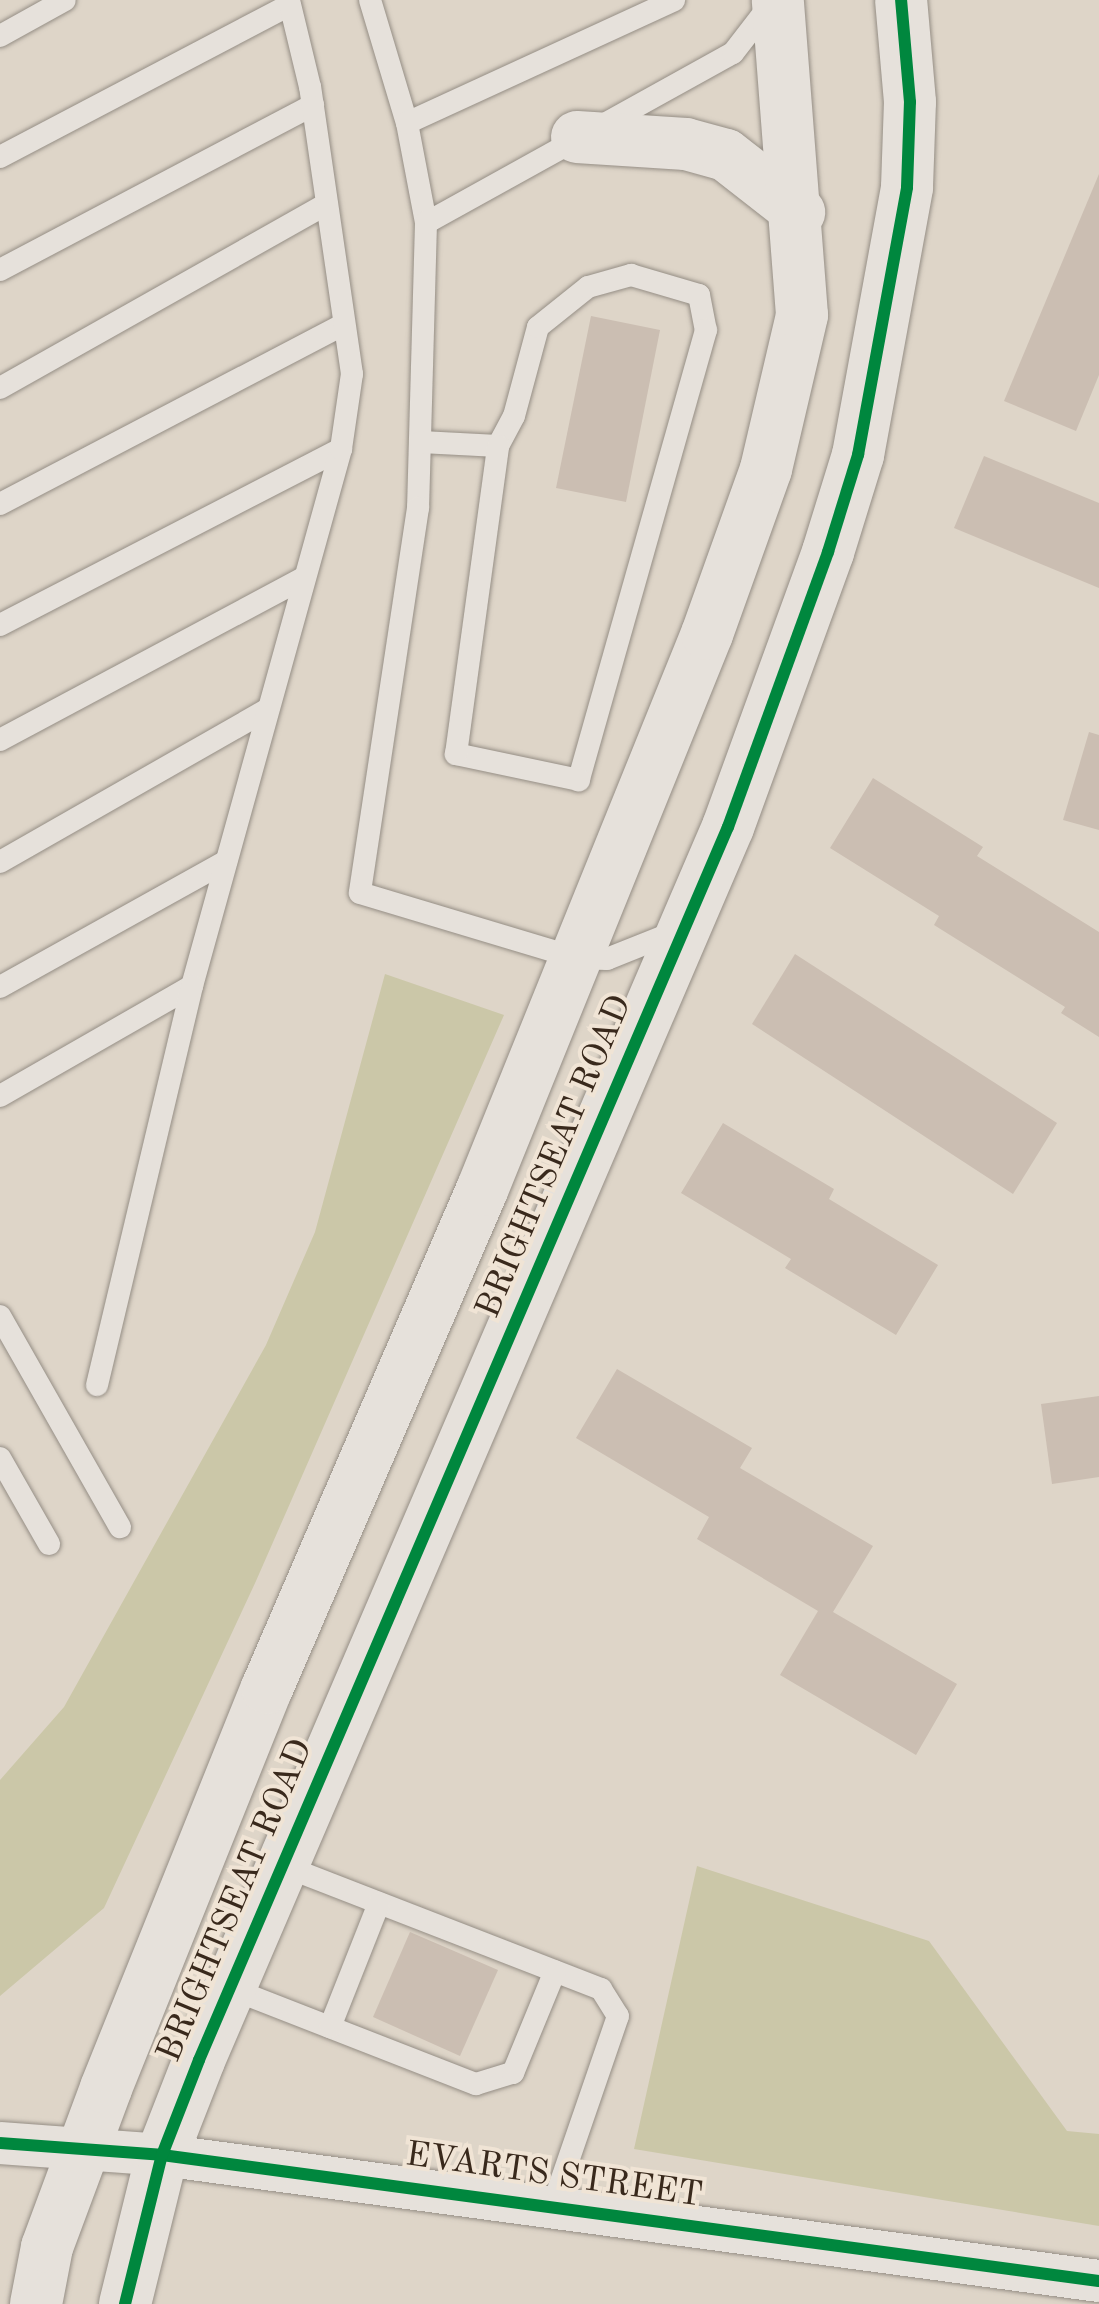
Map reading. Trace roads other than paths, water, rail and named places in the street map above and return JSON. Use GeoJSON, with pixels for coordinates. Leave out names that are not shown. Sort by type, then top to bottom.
{"type":"FeatureCollection","features":[{"type":"Feature","properties":{"kind":"street","name":"BRIGHTSEAT ROAD"},"geometry":{"type":"LineString","coordinates":[[36,2304],[47,2247],[82,2149],[266,1688],[576,958],[766,469],[802,314],[799,212],[776,0]]}},
{"type":"Feature","properties":{"kind":"street","name":"BRIGHTSEAT ROAD"},"geometry":{"type":"LineString","coordinates":[[125,2304],[162,2155],[686,926],[781,684],[858,454],[907,187],[910,102],[901,0]]}},
{"type":"Feature","properties":{"kind":"street"},"geometry":{"type":"LineString","coordinates":[[577,137],[686,144],[726,155],[799,212]]}},
{"type":"Feature","properties":{"kind":"street","name":"EVARTS STREET"},"geometry":{"type":"LineString","coordinates":[[0,2143],[162,2155],[1099,2281]]}},
{"type":"Feature","properties":{"kind":"lane"},"geometry":{"type":"LineString","coordinates":[[0,36],[65,0]]}},
{"type":"Feature","properties":{"kind":"lane"},"geometry":{"type":"LineString","coordinates":[[370,0],[408,123],[426,223],[418,508],[360,892],[576,958],[607,959],[686,926]]}},
{"type":"Feature","properties":{"kind":"lane"},"geometry":{"type":"LineString","coordinates":[[408,123],[674,0]]}},
{"type":"Feature","properties":{"kind":"lane"},"geometry":{"type":"LineString","coordinates":[[426,223],[733,53],[776,0]]}},
{"type":"Feature","properties":{"kind":"lane"},"geometry":{"type":"LineString","coordinates":[[0,156],[290,3],[313,105],[352,374],[341,448],[192,986],[97,1385]]}},
{"type":"Feature","properties":{"kind":"lane"},"geometry":{"type":"LineString","coordinates":[[0,270],[313,105]]}},
{"type":"Feature","properties":{"kind":"lane"},"geometry":{"type":"LineString","coordinates":[[0,388],[326,204]]}},
{"type":"Feature","properties":{"kind":"lane"},"geometry":{"type":"LineString","coordinates":[[631,275],[699,295],[706,330],[579,780],[456,754],[498,446],[514,416],[538,328],[588,286],[631,275]]}},
{"type":"Feature","properties":{"kind":"lane"},"geometry":{"type":"LineString","coordinates":[[0,504],[344,324]]}},
{"type":"Feature","properties":{"kind":"lane"},"geometry":{"type":"LineString","coordinates":[[421,442],[498,446]]}},
{"type":"Feature","properties":{"kind":"lane"},"geometry":{"type":"LineString","coordinates":[[0,625],[341,448]]}},
{"type":"Feature","properties":{"kind":"lane"},"geometry":{"type":"LineString","coordinates":[[0,740],[304,578]]}},
{"type":"Feature","properties":{"kind":"lane"},"geometry":{"type":"LineString","coordinates":[[0,862],[267,710]]}},
{"type":"Feature","properties":{"kind":"lane"},"geometry":{"type":"LineString","coordinates":[[0,987],[226,861]]}},
{"type":"Feature","properties":{"kind":"lane"},"geometry":{"type":"LineString","coordinates":[[0,1096],[192,986]]}},
{"type":"Feature","properties":{"kind":"lane"},"geometry":{"type":"LineString","coordinates":[[0,1316],[120,1526]]}},
{"type":"Feature","properties":{"kind":"lane"},"geometry":{"type":"LineString","coordinates":[[0,1458],[49,1544]]}},
{"type":"Feature","properties":{"kind":"lane"},"geometry":{"type":"LineString","coordinates":[[284,1866],[601,1989],[618,2016],[553,2205]]}},
{"type":"Feature","properties":{"kind":"lane"},"geometry":{"type":"LineString","coordinates":[[330,2027],[379,1902]]}},
{"type":"Feature","properties":{"kind":"lane"},"geometry":{"type":"LineString","coordinates":[[232,1989],[476,2084],[513,2073],[555,1971]]}}]}
